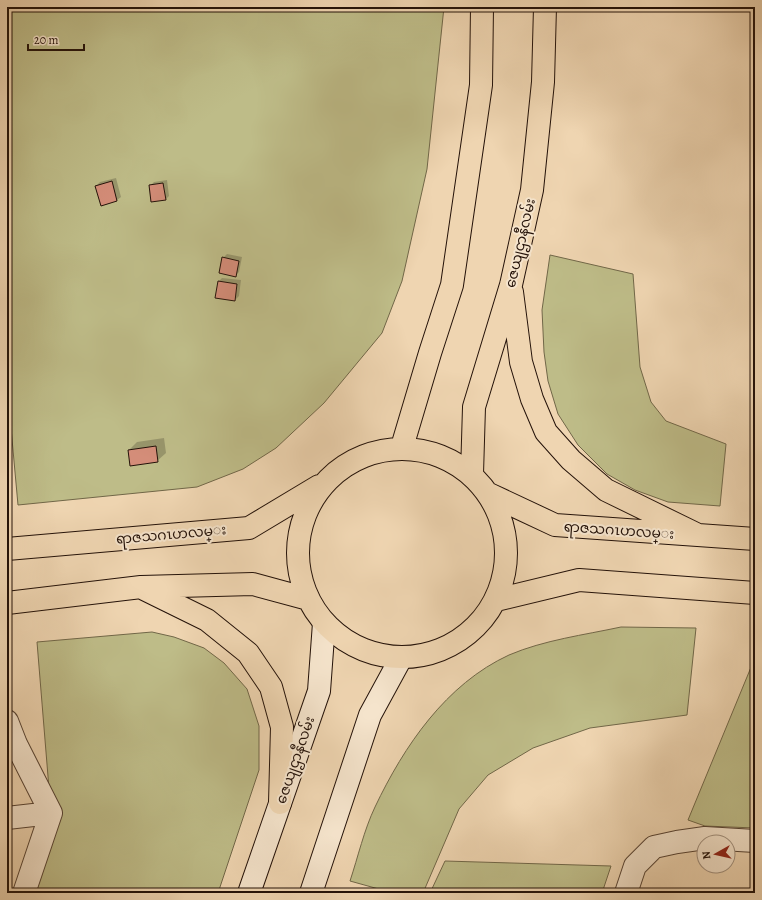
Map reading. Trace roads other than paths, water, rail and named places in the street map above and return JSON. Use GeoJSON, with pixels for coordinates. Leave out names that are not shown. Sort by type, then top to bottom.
{"type":"FeatureCollection","features":[{"type":"Feature","properties":{"kind":"main road"},"geometry":{"type":"LineString","coordinates":[[402,447],[430,352],[452,285],[481,85],[482,7]]}},
{"type":"Feature","properties":{"kind":"main road","name":"ဇေယျဌာနီလမ်း"},"geometry":{"type":"LineString","coordinates":[[472,474],[474,407],[511,285],[532,190],[543,82],[545,7]]}},
{"type":"Feature","properties":{"kind":"main road"},"geometry":{"type":"LineString","coordinates":[[511,285],[521,362],[532,399],[546,432],[571,460],[606,490],[698,535]]}},
{"type":"Feature","properties":{"kind":"main road"},"geometry":{"type":"LineString","coordinates":[[402,447],[427,451],[451,460],[472,474],[489,494],[504,528],[506,557],[506,565],[496,600],[479,624],[457,643],[430,654],[401,658],[372,654],[346,642],[324,623],[308,599],[299,570],[298,538],[307,508],[324,483],[346,464],[373,452],[402,447]]}},
{"type":"Feature","properties":{"kind":"main road","name":"ရာဇသဂၤဟလမ္း"},"geometry":{"type":"LineString","coordinates":[[7,549],[249,528],[324,483]]}},
{"type":"Feature","properties":{"kind":"main road","name":"ရာဇသဂၤဟလမ္း"},"geometry":{"type":"LineString","coordinates":[[489,494],[556,526],[755,539]]}},
{"type":"Feature","properties":{"kind":"main road"},"geometry":{"type":"LineString","coordinates":[[496,600],[579,580],[755,593]]}},
{"type":"Feature","properties":{"kind":"main road"},"geometry":{"type":"LineString","coordinates":[[7,603],[141,588],[253,584],[308,599]]}},
{"type":"Feature","properties":{"kind":"main road"},"geometry":{"type":"LineString","coordinates":[[141,588],[207,620],[248,653],[271,688],[282,727],[280,803]]}},
{"type":"Feature","properties":{"kind":"main road","name":"ဇေယျဌာနီလမ်း"},"geometry":{"type":"LineString","coordinates":[[249,893],[319,691],[324,623]]}},
{"type":"Feature","properties":{"kind":"main road"},"geometry":{"type":"LineString","coordinates":[[311,893],[370,715],[401,658]]}},
{"type":"Feature","properties":{"kind":"main road"},"geometry":{"type":"LineString","coordinates":[[7,721],[16,744],[51,813],[24,893]]}},
{"type":"Feature","properties":{"kind":"main road"},"geometry":{"type":"LineString","coordinates":[[7,818],[51,813]]}},
{"type":"Feature","properties":{"kind":"main road"},"geometry":{"type":"LineString","coordinates":[[626,893],[635,866],[654,847],[705,838],[755,841]]}}]}
